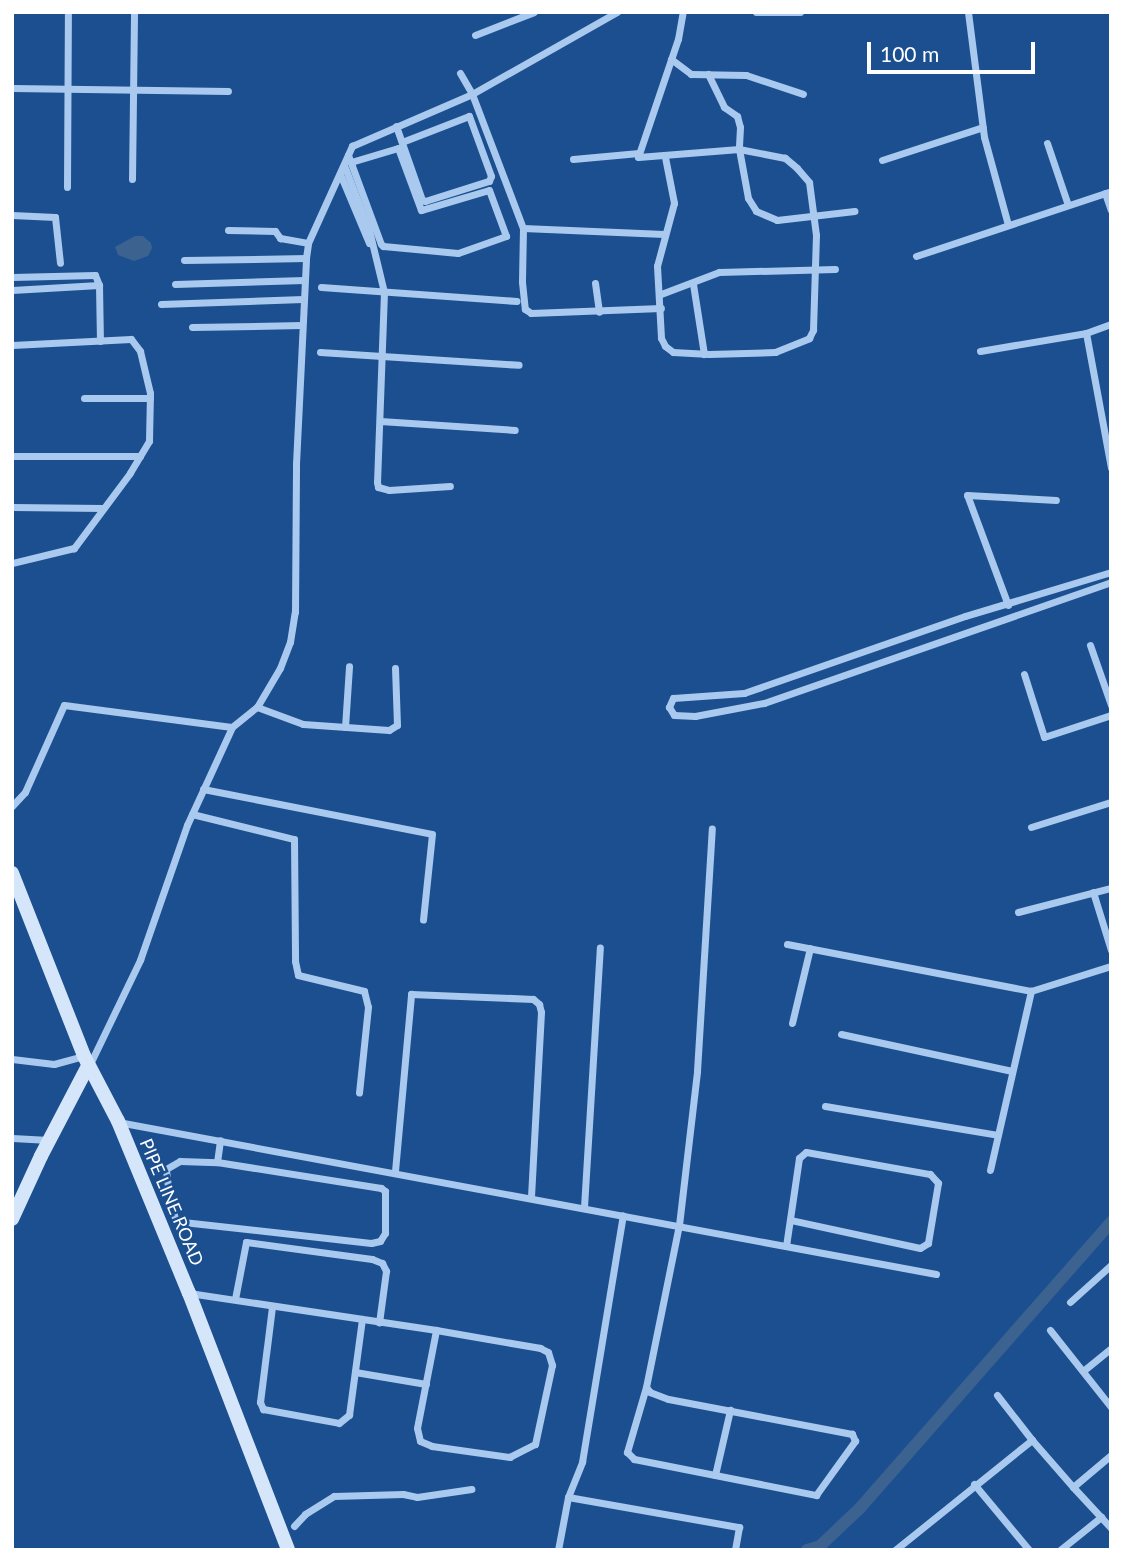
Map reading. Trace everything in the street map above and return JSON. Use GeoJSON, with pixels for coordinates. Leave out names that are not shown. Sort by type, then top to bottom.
{"type":"FeatureCollection","features":[{"type":"Feature","properties":{"kind":"street"},"geometry":{"type":"LineString","coordinates":[[67,187],[68,12]]}},
{"type":"Feature","properties":{"kind":"street"},"geometry":{"type":"LineString","coordinates":[[132,179],[134,12]]}},
{"type":"Feature","properties":{"kind":"street"},"geometry":{"type":"LineString","coordinates":[[475,35],[534,12]]}},
{"type":"Feature","properties":{"kind":"street"},"geometry":{"type":"LineString","coordinates":[[371,246],[350,160],[352,146],[472,94],[617,12]]}},
{"type":"Feature","properties":{"kind":"street"},"geometry":{"type":"LineString","coordinates":[[665,157],[674,203],[657,266],[661,294],[661,338],[665,346],[673,352],[704,354],[775,352],[809,338],[813,330],[816,235],[808,182],[797,168],[785,158],[739,149],[638,158],[671,59],[683,12]]}},
{"type":"Feature","properties":{"kind":"street"},"geometry":{"type":"LineString","coordinates":[[756,12],[800,12]]}},
{"type":"Feature","properties":{"kind":"street"},"geometry":{"type":"LineString","coordinates":[[968,12],[983,127],[1008,225]]}},
{"type":"Feature","properties":{"kind":"street"},"geometry":{"type":"LineString","coordinates":[[671,59],[691,74],[746,75],[803,94]]}},
{"type":"Feature","properties":{"kind":"street"},"geometry":{"type":"LineString","coordinates":[[460,73],[472,94],[523,228],[522,282],[525,309],[531,313],[599,312],[661,307]]}},
{"type":"Feature","properties":{"kind":"street"},"geometry":{"type":"LineString","coordinates":[[708,74],[724,107],[737,116],[740,127],[739,149],[748,198],[756,211],[776,220],[854,211]]}},
{"type":"Feature","properties":{"kind":"street"},"geometry":{"type":"LineString","coordinates":[[12,88],[228,91]]}},
{"type":"Feature","properties":{"kind":"street"},"geometry":{"type":"LineString","coordinates":[[402,142],[466,116],[470,118],[480,115]]}},
{"type":"Feature","properties":{"kind":"street"},"geometry":{"type":"LineString","coordinates":[[396,126],[425,201],[487,183],[491,176],[470,118]]}},
{"type":"Feature","properties":{"kind":"street"},"geometry":{"type":"LineString","coordinates":[[882,160],[983,127]]}},
{"type":"Feature","properties":{"kind":"street"},"geometry":{"type":"LineString","coordinates":[[1047,143],[1068,205]]}},
{"type":"Feature","properties":{"kind":"street"},"geometry":{"type":"LineString","coordinates":[[12,1219],[86,1061],[140,960],[192,814],[232,727],[257,707],[280,668],[290,642],[295,612],[296,464],[306,258],[308,243],[340,174],[350,160],[398,149],[421,210],[489,190],[506,236],[458,253],[383,246],[350,160]]}},
{"type":"Feature","properties":{"kind":"street"},"geometry":{"type":"LineString","coordinates":[[573,159],[639,153]]}},
{"type":"Feature","properties":{"kind":"street"},"geometry":{"type":"LineString","coordinates":[[340,174],[371,246],[384,292],[378,487],[389,489],[450,486]]}},
{"type":"Feature","properties":{"kind":"street"},"geometry":{"type":"LineString","coordinates":[[916,256],[1108,192],[1111,210]]}},
{"type":"Feature","properties":{"kind":"street"},"geometry":{"type":"LineString","coordinates":[[12,215],[55,217],[60,263]]}},
{"type":"Feature","properties":{"kind":"street"},"geometry":{"type":"LineString","coordinates":[[523,228],[664,234]]}},
{"type":"Feature","properties":{"kind":"street"},"geometry":{"type":"LineString","coordinates":[[228,230],[275,231],[280,238],[308,243]]}},
{"type":"Feature","properties":{"kind":"street"},"geometry":{"type":"LineString","coordinates":[[184,260],[306,258]]}},
{"type":"Feature","properties":{"kind":"street"},"geometry":{"type":"LineString","coordinates":[[661,294],[719,272],[835,269]]}},
{"type":"Feature","properties":{"kind":"street"},"geometry":{"type":"LineString","coordinates":[[12,277],[92,274],[99,285],[100,341]]}},
{"type":"Feature","properties":{"kind":"street"},"geometry":{"type":"LineString","coordinates":[[175,285],[304,280]]}},
{"type":"Feature","properties":{"kind":"street"},"geometry":{"type":"LineString","coordinates":[[596,283],[599,312]]}},
{"type":"Feature","properties":{"kind":"street"},"geometry":{"type":"LineString","coordinates":[[693,284],[704,354]]}},
{"type":"Feature","properties":{"kind":"street"},"geometry":{"type":"LineString","coordinates":[[12,290],[99,285]]}},
{"type":"Feature","properties":{"kind":"street"},"geometry":{"type":"LineString","coordinates":[[321,287],[516,301]]}},
{"type":"Feature","properties":{"kind":"street"},"geometry":{"type":"LineString","coordinates":[[161,304],[303,299]]}},
{"type":"Feature","properties":{"kind":"street"},"geometry":{"type":"LineString","coordinates":[[980,351],[1086,332],[1111,324]]}},
{"type":"Feature","properties":{"kind":"street"},"geometry":{"type":"LineString","coordinates":[[192,327],[302,325]]}},
{"type":"Feature","properties":{"kind":"street"},"geometry":{"type":"LineString","coordinates":[[1086,332],[1111,468]]}},
{"type":"Feature","properties":{"kind":"street"},"geometry":{"type":"LineString","coordinates":[[12,345],[131,339],[140,351],[150,398],[149,441],[74,548],[12,563]]}},
{"type":"Feature","properties":{"kind":"street"},"geometry":{"type":"LineString","coordinates":[[320,352],[519,365]]}},
{"type":"Feature","properties":{"kind":"street"},"geometry":{"type":"LineString","coordinates":[[84,398],[150,398]]}},
{"type":"Feature","properties":{"kind":"street"},"geometry":{"type":"LineString","coordinates":[[380,421],[515,430]]}},
{"type":"Feature","properties":{"kind":"street"},"geometry":{"type":"LineString","coordinates":[[12,456],[141,456]]}},
{"type":"Feature","properties":{"kind":"street"},"geometry":{"type":"LineString","coordinates":[[1008,606],[967,495],[1056,500]]}},
{"type":"Feature","properties":{"kind":"street"},"geometry":{"type":"LineString","coordinates":[[12,507],[103,508]]}},
{"type":"Feature","properties":{"kind":"street"},"geometry":{"type":"LineString","coordinates":[[1111,572],[1008,606],[965,616],[744,692],[673,698],[669,707],[674,715],[695,716],[764,703],[1111,582]]}},
{"type":"Feature","properties":{"kind":"street"},"geometry":{"type":"LineString","coordinates":[[1090,645],[1111,705]]}},
{"type":"Feature","properties":{"kind":"street"},"geometry":{"type":"LineString","coordinates":[[345,727],[349,666]]}},
{"type":"Feature","properties":{"kind":"street"},"geometry":{"type":"LineString","coordinates":[[257,707],[291,721],[389,730],[397,725],[395,668]]}},
{"type":"Feature","properties":{"kind":"street"},"geometry":{"type":"LineString","coordinates":[[1024,674],[1044,737],[1111,715]]}},
{"type":"Feature","properties":{"kind":"street"},"geometry":{"type":"LineString","coordinates":[[12,806],[25,792],[64,705],[232,727]]}},
{"type":"Feature","properties":{"kind":"street"},"geometry":{"type":"LineString","coordinates":[[203,789],[432,834],[423,920]]}},
{"type":"Feature","properties":{"kind":"street"},"geometry":{"type":"LineString","coordinates":[[1031,827],[1111,802]]}},
{"type":"Feature","properties":{"kind":"street"},"geometry":{"type":"LineString","coordinates":[[192,814],[294,839],[295,961],[299,975],[364,991],[368,1007],[359,1093]]}},
{"type":"Feature","properties":{"kind":"street"},"geometry":{"type":"LineString","coordinates":[[646,1387],[650,1392],[668,1399],[852,1434],[855,1441],[816,1495],[634,1460],[628,1455],[646,1387],[679,1225],[697,1071],[712,828]]}},
{"type":"Feature","properties":{"kind":"street","name":"PIPE LINE ROAD"},"geometry":{"type":"LineString","coordinates":[[12,873],[86,1061],[118,1121],[189,1293],[288,1550]]}},
{"type":"Feature","properties":{"kind":"street"},"geometry":{"type":"LineString","coordinates":[[1018,912],[1111,888]]}},
{"type":"Feature","properties":{"kind":"street"},"geometry":{"type":"LineString","coordinates":[[1093,892],[1111,950]]}},
{"type":"Feature","properties":{"kind":"street"},"geometry":{"type":"LineString","coordinates":[[787,944],[1031,991],[1111,966]]}},
{"type":"Feature","properties":{"kind":"street"},"geometry":{"type":"LineString","coordinates":[[584,1207],[600,947]]}},
{"type":"Feature","properties":{"kind":"street"},"geometry":{"type":"LineString","coordinates":[[792,1023],[810,948]]}},
{"type":"Feature","properties":{"kind":"street"},"geometry":{"type":"LineString","coordinates":[[990,1170],[1031,991]]}},
{"type":"Feature","properties":{"kind":"street"},"geometry":{"type":"LineString","coordinates":[[395,1171],[408,999],[411,994],[533,999],[539,1004],[541,1012],[531,1197]]}},
{"type":"Feature","properties":{"kind":"street"},"geometry":{"type":"LineString","coordinates":[[841,1034],[1012,1071]]}},
{"type":"Feature","properties":{"kind":"street"},"geometry":{"type":"LineString","coordinates":[[12,1059],[54,1064],[86,1061]]}},
{"type":"Feature","properties":{"kind":"street"},"geometry":{"type":"LineString","coordinates":[[825,1106],[998,1135]]}},
{"type":"Feature","properties":{"kind":"street"},"geometry":{"type":"LineString","coordinates":[[118,1121],[936,1274]]}},
{"type":"Feature","properties":{"kind":"street"},"geometry":{"type":"LineString","coordinates":[[12,1138],[49,1140]]}},
{"type":"Feature","properties":{"kind":"street"},"geometry":{"type":"LineString","coordinates":[[217,1162],[220,1140]]}},
{"type":"Feature","properties":{"kind":"street"},"geometry":{"type":"LineString","coordinates":[[786,1246],[799,1158],[806,1152],[930,1174],[938,1183],[928,1243],[920,1248],[790,1220]]}},
{"type":"Feature","properties":{"kind":"street"},"geometry":{"type":"LineString","coordinates":[[180,1161],[217,1162],[348,1181],[385,1191],[385,1233],[380,1241],[372,1243],[176,1221],[170,1203],[166,1169],[180,1161]]}},
{"type":"Feature","properties":{"kind":"street"},"geometry":{"type":"LineString","coordinates":[[348,1181],[351,1163]]}},
{"type":"Feature","properties":{"kind":"street"},"geometry":{"type":"LineString","coordinates":[[558,1550],[568,1497],[583,1462],[623,1214]]}},
{"type":"Feature","properties":{"kind":"street"},"geometry":{"type":"LineString","coordinates":[[235,1299],[246,1242],[372,1259],[382,1263],[386,1271],[379,1323]]}},
{"type":"Feature","properties":{"kind":"street"},"geometry":{"type":"LineString","coordinates":[[1069,1302],[1111,1265]]}},
{"type":"Feature","properties":{"kind":"street"},"geometry":{"type":"LineString","coordinates":[[189,1293],[436,1330],[540,1348],[548,1352],[552,1365],[535,1444],[510,1457],[432,1446],[420,1441],[417,1429],[436,1330]]}},
{"type":"Feature","properties":{"kind":"street"},"geometry":{"type":"LineString","coordinates":[[272,1307],[260,1402],[262,1409],[339,1423],[349,1415],[362,1319]]}},
{"type":"Feature","properties":{"kind":"street"},"geometry":{"type":"LineString","coordinates":[[1050,1330],[1111,1407]]}},
{"type":"Feature","properties":{"kind":"street"},"geometry":{"type":"LineString","coordinates":[[1083,1371],[1111,1348]]}},
{"type":"Feature","properties":{"kind":"street"},"geometry":{"type":"LineString","coordinates":[[355,1372],[426,1384]]}},
{"type":"Feature","properties":{"kind":"street"},"geometry":{"type":"LineString","coordinates":[[997,1395],[1032,1440],[1111,1528]]}},
{"type":"Feature","properties":{"kind":"street"},"geometry":{"type":"LineString","coordinates":[[715,1475],[730,1410]]}},
{"type":"Feature","properties":{"kind":"street"},"geometry":{"type":"LineString","coordinates":[[895,1550],[1032,1440]]}},
{"type":"Feature","properties":{"kind":"street"},"geometry":{"type":"LineString","coordinates":[[1073,1487],[1111,1455]]}},
{"type":"Feature","properties":{"kind":"street"},"geometry":{"type":"LineString","coordinates":[[974,1484],[1029,1550]]}},
{"type":"Feature","properties":{"kind":"street"},"geometry":{"type":"LineString","coordinates":[[294,1526],[305,1514],[334,1496],[403,1494],[417,1497],[471,1489]]}},
{"type":"Feature","properties":{"kind":"street"},"geometry":{"type":"LineString","coordinates":[[568,1497],[739,1527],[735,1550]]}},
{"type":"Feature","properties":{"kind":"street"},"geometry":{"type":"LineString","coordinates":[[1060,1550],[1101,1517]]}},
{"type":"Feature","properties":{"kind":"water"},"geometry":{"type":"Polygon","coordinates":[[[135,236],[143,236],[151,243],[148,256],[134,261],[118,255],[115,247],[135,236]]]}},
{"type":"Feature","properties":{"kind":"waterway"},"geometry":{"type":"LineString","coordinates":[[807,1550],[820,1546],[860,1508],[1111,1222]]}}]}
